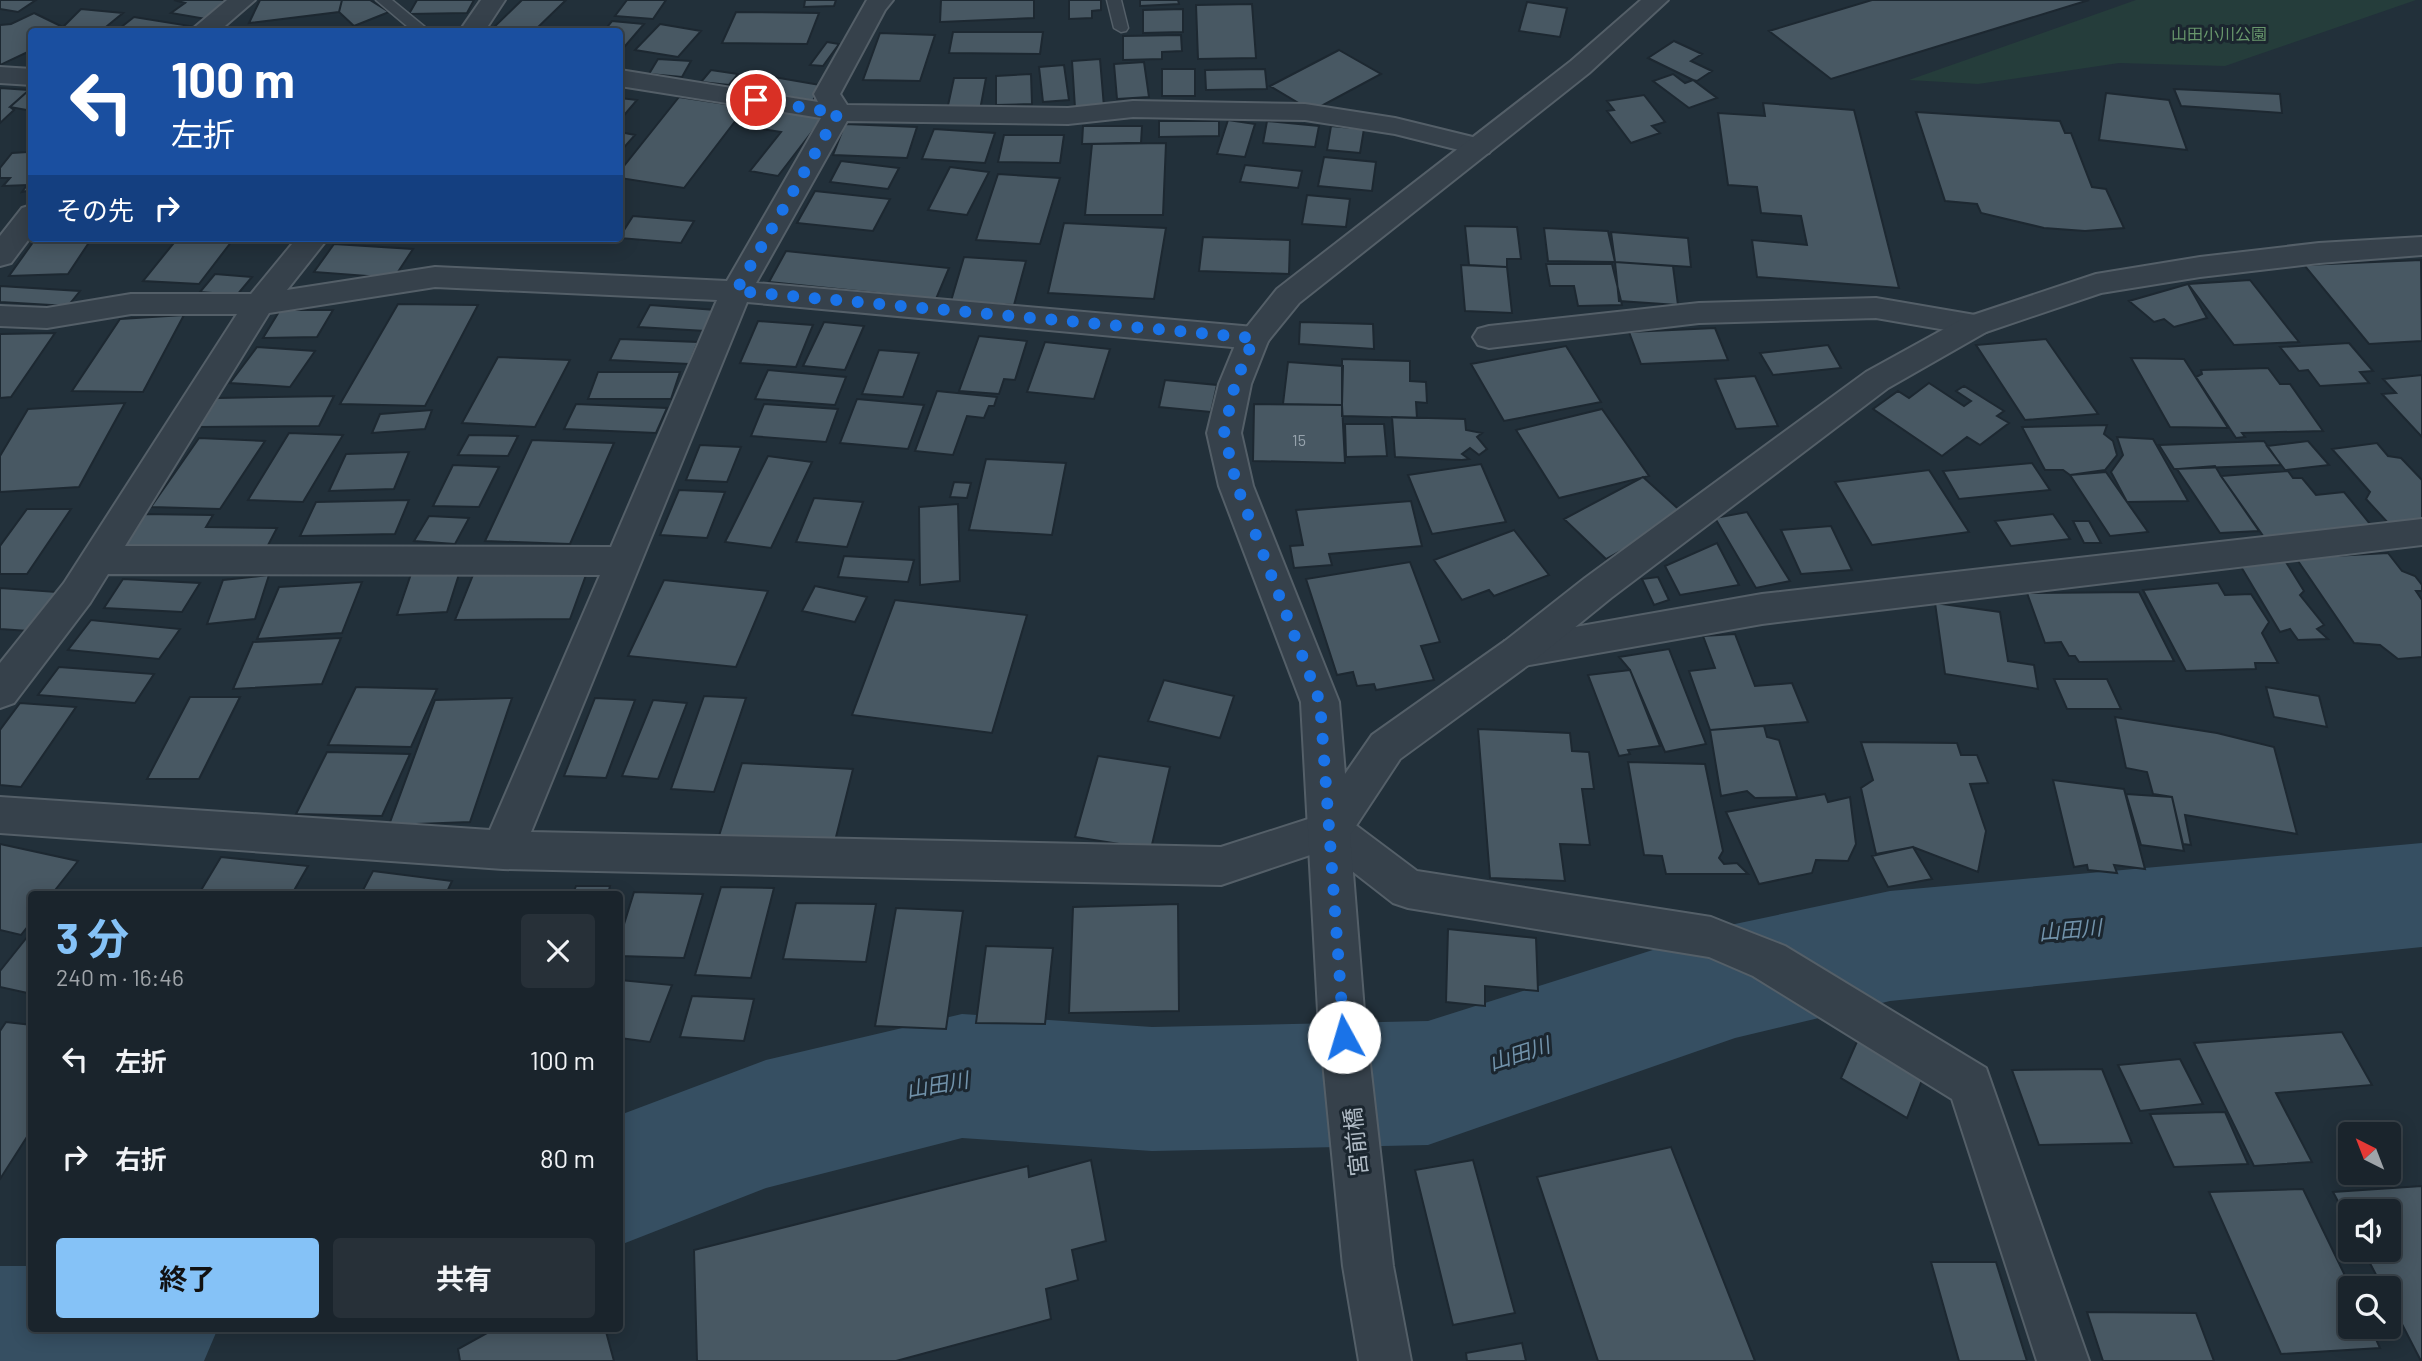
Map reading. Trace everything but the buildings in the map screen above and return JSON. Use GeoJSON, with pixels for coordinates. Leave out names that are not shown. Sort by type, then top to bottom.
{"type":"FeatureCollection","features":[{"type":"Feature","properties":{"kind":"street"},"geometry":{"type":"LineString","coordinates":[[206,28],[243,0]]}},
{"type":"Feature","properties":{"kind":"street"},"geometry":{"type":"LineString","coordinates":[[474,28],[493,0]]}},
{"type":"Feature","properties":{"kind":"street"},"geometry":{"type":"LineString","coordinates":[[838,113],[828,94],[874,7],[881,0]]}},
{"type":"Feature","properties":{"kind":"street","name":"宮前橋"},"geometry":{"type":"LineString","coordinates":[[1385,1361],[1367,1266],[1341,1011],[1320,702],[1237,486],[1224,433],[1235,384],[1254,338],[1288,296],[1580,67],[1656,0]]}},
{"type":"Feature","properties":{"kind":"street"},"geometry":{"type":"LineString","coordinates":[[0,75],[28,78]]}},
{"type":"Feature","properties":{"kind":"street"},"geometry":{"type":"LineString","coordinates":[[623,78],[838,113],[1068,116],[1133,109],[1305,112],[1395,126],[1479,148]]}},
{"type":"Feature","properties":{"kind":"street"},"geometry":{"type":"LineString","coordinates":[[503,850],[736,291],[838,113]]}},
{"type":"Feature","properties":{"kind":"street"},"geometry":{"type":"LineString","coordinates":[[0,256],[28,219]]}},
{"type":"Feature","properties":{"kind":"street"},"geometry":{"type":"LineString","coordinates":[[0,692],[77,593],[259,304],[310,242]]}},
{"type":"Feature","properties":{"kind":"street"},"geometry":{"type":"LineString","coordinates":[[0,815],[503,850],[1221,866],[1330,830],[1386,747],[1518,652],[1598,588],[1877,380],[1975,325],[2096,284],[2226,264],[2422,246]]}},
{"type":"Feature","properties":{"kind":"street"},"geometry":{"type":"LineString","coordinates":[[0,316],[47,318],[131,304],[259,304],[435,277],[736,291],[1254,338]]}},
{"type":"Feature","properties":{"kind":"street"},"geometry":{"type":"LineString","coordinates":[[1489,337],[1699,313],[1876,308],[1975,325]]}},
{"type":"Feature","properties":{"kind":"street"},"geometry":{"type":"LineString","coordinates":[[1518,652],[1762,608],[2422,532]]}},
{"type":"Feature","properties":{"kind":"street"},"geometry":{"type":"LineString","coordinates":[[96,560],[623,561]]}},
{"type":"Feature","properties":{"kind":"street"},"geometry":{"type":"LineString","coordinates":[[1330,830],[1408,889],[1711,937],[1769,961],[1970,1084],[2063,1361]]}},
{"type":"Feature","properties":{"kind":"lane"},"geometry":{"type":"LineString","coordinates":[[383,0],[419,28]]}},
{"type":"Feature","properties":{"kind":"lane"},"geometry":{"type":"LineString","coordinates":[[1114,0],[1121,28]]}},
{"type":"Feature","properties":{"kind":"green space","name":"山田小川公園"},"geometry":{"type":"Polygon","coordinates":[[[2136,0],[2416,0],[2225,66],[2119,63],[1978,84],[1909,80],[2136,0]]]}},
{"type":"Feature","properties":{"kind":"waterway","name":"山田川"},"geometry":{"type":"LineString","coordinates":[[623,1179],[766,1124],[962,1076],[1152,1089],[1428,1083],[1735,981],[1890,946],[2422,895]]}},
{"type":"Feature","properties":{"kind":"waterway","name":"山田川"},"geometry":{"type":"LineString","coordinates":[[0,1335],[107,1336],[128,1332]]}},
{"type":"Feature","properties":{"kind":"route"},"geometry":{"type":"LineString","coordinates":[[756,100],[838,113],[736,291],[1254,338],[1235,384],[1224,433],[1237,486],[1320,702],[1344,1037]]}}]}
